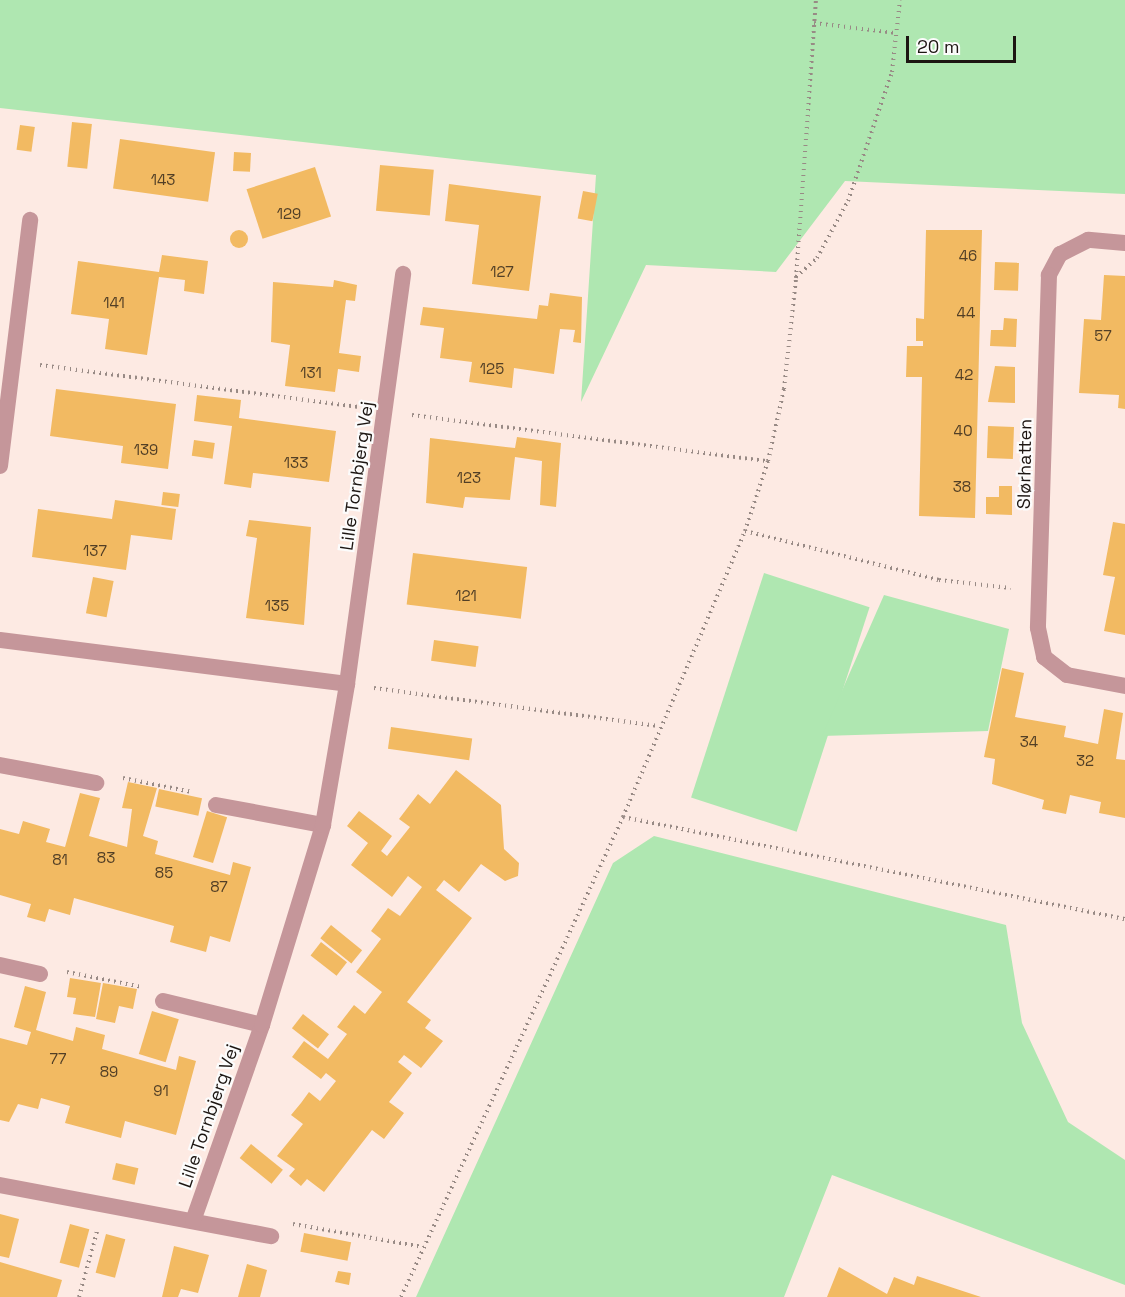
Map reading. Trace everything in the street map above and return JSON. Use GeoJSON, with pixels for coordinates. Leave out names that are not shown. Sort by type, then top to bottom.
{"type":"FeatureCollection","features":[{"type":"Feature","properties":{"kind":"street"},"geometry":{"type":"LineString","coordinates":[[0,466],[30,220]]}},
{"type":"Feature","properties":{"kind":"street","name":"Slørhatten"},"geometry":{"type":"LineString","coordinates":[[1125,243],[1088,240],[1060,254],[1049,275],[1042,591],[1038,628],[1044,657],[1067,675],[1125,686]]}},
{"type":"Feature","properties":{"kind":"street","name":"Lille Tornbjerg Vej"},"geometry":{"type":"LineString","coordinates":[[193,1221],[262,1024],[323,825],[347,684],[403,274]]}},
{"type":"Feature","properties":{"kind":"street"},"geometry":{"type":"LineString","coordinates":[[0,640],[347,684]]}},
{"type":"Feature","properties":{"kind":"street"},"geometry":{"type":"LineString","coordinates":[[0,765],[96,783]]}},
{"type":"Feature","properties":{"kind":"street"},"geometry":{"type":"LineString","coordinates":[[216,805],[323,825]]}},
{"type":"Feature","properties":{"kind":"street"},"geometry":{"type":"LineString","coordinates":[[0,965],[40,974]]}},
{"type":"Feature","properties":{"kind":"street","name":"Lille Tornbjerg Vej"},"geometry":{"type":"LineString","coordinates":[[163,1001],[262,1024]]}},
{"type":"Feature","properties":{"kind":"street"},"geometry":{"type":"LineString","coordinates":[[0,1185],[271,1236]]}},
{"type":"Feature","properties":{"kind":"path"},"geometry":{"type":"LineString","coordinates":[[401,1297],[623,817],[658,726],[745,531],[784,389],[796,278],[816,0]]}},
{"type":"Feature","properties":{"kind":"path"},"geometry":{"type":"LineString","coordinates":[[796,278],[817,258],[848,201],[892,72],[900,0]]}},
{"type":"Feature","properties":{"kind":"path"},"geometry":{"type":"LineString","coordinates":[[814,23],[896,33]]}},
{"type":"Feature","properties":{"kind":"path"},"geometry":{"type":"LineString","coordinates":[[745,531],[939,580],[1042,591]]}},
{"type":"Feature","properties":{"kind":"path"},"geometry":{"type":"LineString","coordinates":[[347,684],[658,726]]}},
{"type":"Feature","properties":{"kind":"path"},"geometry":{"type":"LineString","coordinates":[[96,783],[107,775],[212,795],[216,805]]}},
{"type":"Feature","properties":{"kind":"path"},"geometry":{"type":"LineString","coordinates":[[623,817],[1125,919]]}},
{"type":"Feature","properties":{"kind":"path"},"geometry":{"type":"LineString","coordinates":[[40,974],[53,969],[157,990],[163,1001]]}},
{"type":"Feature","properties":{"kind":"path"},"geometry":{"type":"LineString","coordinates":[[79,1297],[104,1204]]}},
{"type":"Feature","properties":{"kind":"path"},"geometry":{"type":"LineString","coordinates":[[271,1236],[286,1223],[423,1247]]}},
{"type":"Feature","properties":{"kind":"green space"},"geometry":{"type":"Polygon","coordinates":[[[0,0],[1125,0],[1125,194],[845,181],[776,272],[646,265],[581,402],[596,175],[0,108],[0,0]]]}},
{"type":"Feature","properties":{"kind":"green space"},"geometry":{"type":"Polygon","coordinates":[[[764,573],[870,607],[797,832],[691,797],[764,573]]]}},
{"type":"Feature","properties":{"kind":"green space"},"geometry":{"type":"Polygon","coordinates":[[[884,595],[1009,629],[988,731],[822,736],[884,595]]]}},
{"type":"Feature","properties":{"kind":"green space"},"geometry":{"type":"Polygon","coordinates":[[[654,836],[1006,925],[1022,1023],[1068,1122],[1125,1160],[1125,1285],[832,1175],[784,1297],[416,1297],[613,863],[654,836]]]}},
{"type":"Feature","properties":{"kind":"building"},"geometry":{"type":"Polygon","coordinates":[[[72,122],[92,124],[87,169],[67,167],[72,122]]]}},
{"type":"Feature","properties":{"kind":"building"},"geometry":{"type":"Polygon","coordinates":[[[20,125],[35,127],[31,152],[17,150],[20,125]]]}},
{"type":"Feature","properties":{"kind":"building"},"geometry":{"type":"Polygon","coordinates":[[[120,139],[215,152],[208,202],[113,189],[120,139]]]}},
{"type":"Feature","properties":{"kind":"building"},"geometry":{"type":"Polygon","coordinates":[[[234,152],[251,153],[250,172],[233,171],[234,152]]]}},
{"type":"Feature","properties":{"kind":"building"},"geometry":{"type":"Polygon","coordinates":[[[380,165],[434,170],[430,216],[376,211],[380,165]]]}},
{"type":"Feature","properties":{"kind":"building"},"geometry":{"type":"Polygon","coordinates":[[[315,167],[331,216],[263,239],[247,189],[315,167]]]}},
{"type":"Feature","properties":{"kind":"building"},"geometry":{"type":"Polygon","coordinates":[[[449,184],[541,196],[529,291],[472,284],[479,225],[445,221],[449,184]]]}},
{"type":"Feature","properties":{"kind":"building"},"geometry":{"type":"Polygon","coordinates":[[[583,191],[598,194],[592,221],[578,218],[583,191]]]}},
{"type":"Feature","properties":{"kind":"building"},"geometry":{"type":"Polygon","coordinates":[[[239,230],[245,233],[248,239],[245,245],[239,248],[233,245],[230,239],[233,233],[239,230]]]}},
{"type":"Feature","properties":{"kind":"building"},"geometry":{"type":"Polygon","coordinates":[[[926,230],[982,230],[975,518],[919,516],[922,377],[906,377],[907,346],[923,346],[923,341],[916,341],[916,318],[924,319],[926,230]]]}},
{"type":"Feature","properties":{"kind":"building"},"geometry":{"type":"Polygon","coordinates":[[[162,255],[208,261],[204,294],[184,291],[185,280],[159,277],[147,355],[105,349],[109,319],[71,314],[78,261],[159,272],[162,255]]]}},
{"type":"Feature","properties":{"kind":"building"},"geometry":{"type":"Polygon","coordinates":[[[995,262],[1019,263],[1018,291],[994,290],[995,262]]]}},
{"type":"Feature","properties":{"kind":"building"},"geometry":{"type":"Polygon","coordinates":[[[1104,275],[1125,276],[1125,409],[1118,408],[1119,395],[1079,393],[1084,319],[1101,320],[1104,275]]]}},
{"type":"Feature","properties":{"kind":"building"},"geometry":{"type":"Polygon","coordinates":[[[334,280],[357,285],[355,301],[346,300],[339,353],[361,356],[359,372],[338,369],[335,392],[285,386],[290,345],[271,342],[273,282],[333,287],[334,280]]]}},
{"type":"Feature","properties":{"kind":"building"},"geometry":{"type":"Polygon","coordinates":[[[550,293],[582,297],[581,343],[573,342],[575,330],[560,329],[554,374],[514,368],[512,388],[469,382],[472,362],[440,358],[444,328],[420,325],[423,307],[537,319],[539,305],[548,306],[550,293]]]}},
{"type":"Feature","properties":{"kind":"building"},"geometry":{"type":"Polygon","coordinates":[[[1004,318],[1017,319],[1016,347],[990,346],[991,330],[1003,330],[1004,318]]]}},
{"type":"Feature","properties":{"kind":"building"},"geometry":{"type":"Polygon","coordinates":[[[995,366],[1015,367],[1015,403],[988,402],[995,366]]]}},
{"type":"Feature","properties":{"kind":"building"},"geometry":{"type":"Polygon","coordinates":[[[56,389],[176,404],[168,469],[121,463],[123,446],[50,436],[56,389]]]}},
{"type":"Feature","properties":{"kind":"building"},"geometry":{"type":"Polygon","coordinates":[[[197,395],[241,400],[239,418],[336,431],[329,482],[253,473],[251,488],[224,484],[232,426],[194,421],[197,395]]]}},
{"type":"Feature","properties":{"kind":"building"},"geometry":{"type":"Polygon","coordinates":[[[988,426],[1014,427],[1013,459],[987,458],[988,426]]]}},
{"type":"Feature","properties":{"kind":"building"},"geometry":{"type":"Polygon","coordinates":[[[517,437],[561,443],[556,507],[540,505],[542,461],[515,457],[510,500],[465,497],[463,508],[426,503],[430,438],[515,448],[517,437]]]}},
{"type":"Feature","properties":{"kind":"building"},"geometry":{"type":"Polygon","coordinates":[[[194,440],[215,443],[213,459],[192,456],[194,440]]]}},
{"type":"Feature","properties":{"kind":"building"},"geometry":{"type":"Polygon","coordinates":[[[999,486],[1012,486],[1012,515],[986,514],[986,497],[999,497],[999,486]]]}},
{"type":"Feature","properties":{"kind":"building"},"geometry":{"type":"Polygon","coordinates":[[[163,492],[180,494],[178,507],[161,505],[163,492]]]}},
{"type":"Feature","properties":{"kind":"building"},"geometry":{"type":"Polygon","coordinates":[[[115,500],[176,509],[172,540],[131,535],[126,570],[32,557],[38,509],[112,519],[115,500]]]}},
{"type":"Feature","properties":{"kind":"building"},"geometry":{"type":"Polygon","coordinates":[[[249,520],[311,527],[304,625],[246,618],[257,538],[246,536],[249,520]]]}},
{"type":"Feature","properties":{"kind":"building"},"geometry":{"type":"Polygon","coordinates":[[[1113,522],[1125,524],[1125,635],[1104,631],[1115,577],[1103,575],[1113,522]]]}},
{"type":"Feature","properties":{"kind":"building"},"geometry":{"type":"Polygon","coordinates":[[[413,553],[527,567],[521,619],[407,605],[413,553]]]}},
{"type":"Feature","properties":{"kind":"building"},"geometry":{"type":"Polygon","coordinates":[[[93,577],[114,581],[107,617],[86,613],[93,577]]]}},
{"type":"Feature","properties":{"kind":"building"},"geometry":{"type":"Polygon","coordinates":[[[434,640],[479,646],[476,667],[431,661],[434,640]]]}},
{"type":"Feature","properties":{"kind":"building"},"geometry":{"type":"Polygon","coordinates":[[[1002,668],[1024,673],[1015,717],[1066,726],[1064,737],[1098,744],[1104,709],[1123,713],[1116,759],[1125,760],[1125,818],[1099,813],[1101,802],[1070,795],[1066,814],[1042,809],[1044,800],[992,784],[995,759],[984,757],[1002,668]]]}},
{"type":"Feature","properties":{"kind":"building"},"geometry":{"type":"Polygon","coordinates":[[[391,727],[472,738],[469,760],[388,749],[391,727]]]}},
{"type":"Feature","properties":{"kind":"building"},"geometry":{"type":"Polygon","coordinates":[[[456,770],[501,805],[504,849],[519,863],[518,876],[505,881],[481,864],[459,892],[444,880],[436,890],[472,918],[407,1002],[431,1020],[425,1028],[443,1041],[421,1068],[404,1055],[398,1062],[412,1073],[389,1102],[404,1113],[384,1139],[372,1130],[324,1192],[307,1179],[301,1186],[289,1176],[295,1169],[277,1156],[303,1124],[291,1115],[309,1092],[320,1101],[336,1081],[326,1073],[321,1079],[292,1057],[304,1041],[328,1059],[347,1034],[337,1027],[354,1005],[365,1014],[382,992],[356,972],[381,939],[371,931],[388,908],[400,916],[422,887],[408,876],[392,897],[351,865],[368,843],[347,826],[359,811],[392,836],[381,851],[387,856],[410,827],[399,819],[418,794],[430,804],[456,770]]]}},
{"type":"Feature","properties":{"kind":"building"},"geometry":{"type":"Polygon","coordinates":[[[128,782],[157,788],[143,836],[158,841],[155,854],[230,875],[233,862],[251,867],[230,942],[210,936],[206,952],[170,942],[174,926],[74,898],[70,915],[49,909],[45,922],[27,917],[31,904],[0,895],[0,829],[19,834],[23,821],[50,829],[46,842],[65,847],[80,793],[100,798],[89,836],[127,847],[132,809],[122,808],[128,782]]]}},
{"type":"Feature","properties":{"kind":"building"},"geometry":{"type":"Polygon","coordinates":[[[159,789],[202,798],[198,816],[155,807],[159,789]]]}},
{"type":"Feature","properties":{"kind":"building"},"geometry":{"type":"Polygon","coordinates":[[[207,811],[227,817],[213,863],[193,857],[207,811]]]}},
{"type":"Feature","properties":{"kind":"building"},"geometry":{"type":"Polygon","coordinates":[[[331,925],[362,950],[351,963],[320,938],[331,925]]]}},
{"type":"Feature","properties":{"kind":"building"},"geometry":{"type":"Polygon","coordinates":[[[321,942],[347,962],[337,976],[311,955],[321,942]]]}},
{"type":"Feature","properties":{"kind":"building"},"geometry":{"type":"Polygon","coordinates":[[[70,978],[101,983],[95,1017],[73,1014],[76,998],[67,997],[70,978]]]}},
{"type":"Feature","properties":{"kind":"building"},"geometry":{"type":"Polygon","coordinates":[[[103,983],[137,989],[133,1009],[119,1006],[115,1023],[96,1019],[103,983]]]}},
{"type":"Feature","properties":{"kind":"building"},"geometry":{"type":"Polygon","coordinates":[[[25,986],[46,992],[36,1030],[73,1041],[76,1027],[105,1035],[102,1049],[176,1070],[179,1056],[196,1061],[176,1135],[125,1121],[121,1138],[65,1123],[70,1106],[41,1098],[38,1109],[18,1104],[9,1122],[0,1120],[0,1038],[27,1045],[31,1032],[14,1027],[25,986]]]}},
{"type":"Feature","properties":{"kind":"building"},"geometry":{"type":"Polygon","coordinates":[[[152,1011],[179,1019],[166,1062],[139,1054],[152,1011]]]}},
{"type":"Feature","properties":{"kind":"building"},"geometry":{"type":"Polygon","coordinates":[[[303,1014],[329,1034],[318,1049],[292,1028],[303,1014]]]}},
{"type":"Feature","properties":{"kind":"building"},"geometry":{"type":"Polygon","coordinates":[[[251,1144],[283,1170],[272,1184],[240,1158],[251,1144]]]}},
{"type":"Feature","properties":{"kind":"building"},"geometry":{"type":"Polygon","coordinates":[[[116,1163],[138,1168],[135,1185],[112,1180],[116,1163]]]}},
{"type":"Feature","properties":{"kind":"building"},"geometry":{"type":"Polygon","coordinates":[[[0,1214],[19,1219],[9,1258],[0,1256],[0,1214]]]}},
{"type":"Feature","properties":{"kind":"building"},"geometry":{"type":"Polygon","coordinates":[[[70,1224],[89,1229],[79,1268],[60,1263],[70,1224]]]}},
{"type":"Feature","properties":{"kind":"building"},"geometry":{"type":"Polygon","coordinates":[[[304,1233],[351,1242],[347,1261],[300,1252],[304,1233]]]}},
{"type":"Feature","properties":{"kind":"building"},"geometry":{"type":"Polygon","coordinates":[[[106,1234],[125,1239],[115,1278],[96,1273],[106,1234]]]}},
{"type":"Feature","properties":{"kind":"building"},"geometry":{"type":"Polygon","coordinates":[[[174,1246],[209,1255],[198,1293],[181,1289],[178,1297],[162,1297],[174,1246]]]}},
{"type":"Feature","properties":{"kind":"building"},"geometry":{"type":"Polygon","coordinates":[[[0,1262],[62,1280],[57,1297],[0,1297],[0,1262]]]}},
{"type":"Feature","properties":{"kind":"building"},"geometry":{"type":"Polygon","coordinates":[[[247,1264],[267,1270],[260,1297],[238,1297],[247,1264]]]}},
{"type":"Feature","properties":{"kind":"building"},"geometry":{"type":"Polygon","coordinates":[[[839,1267],[887,1294],[894,1277],[914,1285],[917,1276],[981,1297],[827,1297],[839,1267]]]}},
{"type":"Feature","properties":{"kind":"building"},"geometry":{"type":"Polygon","coordinates":[[[338,1271],[351,1273],[349,1285],[335,1282],[338,1271]]]}}]}
